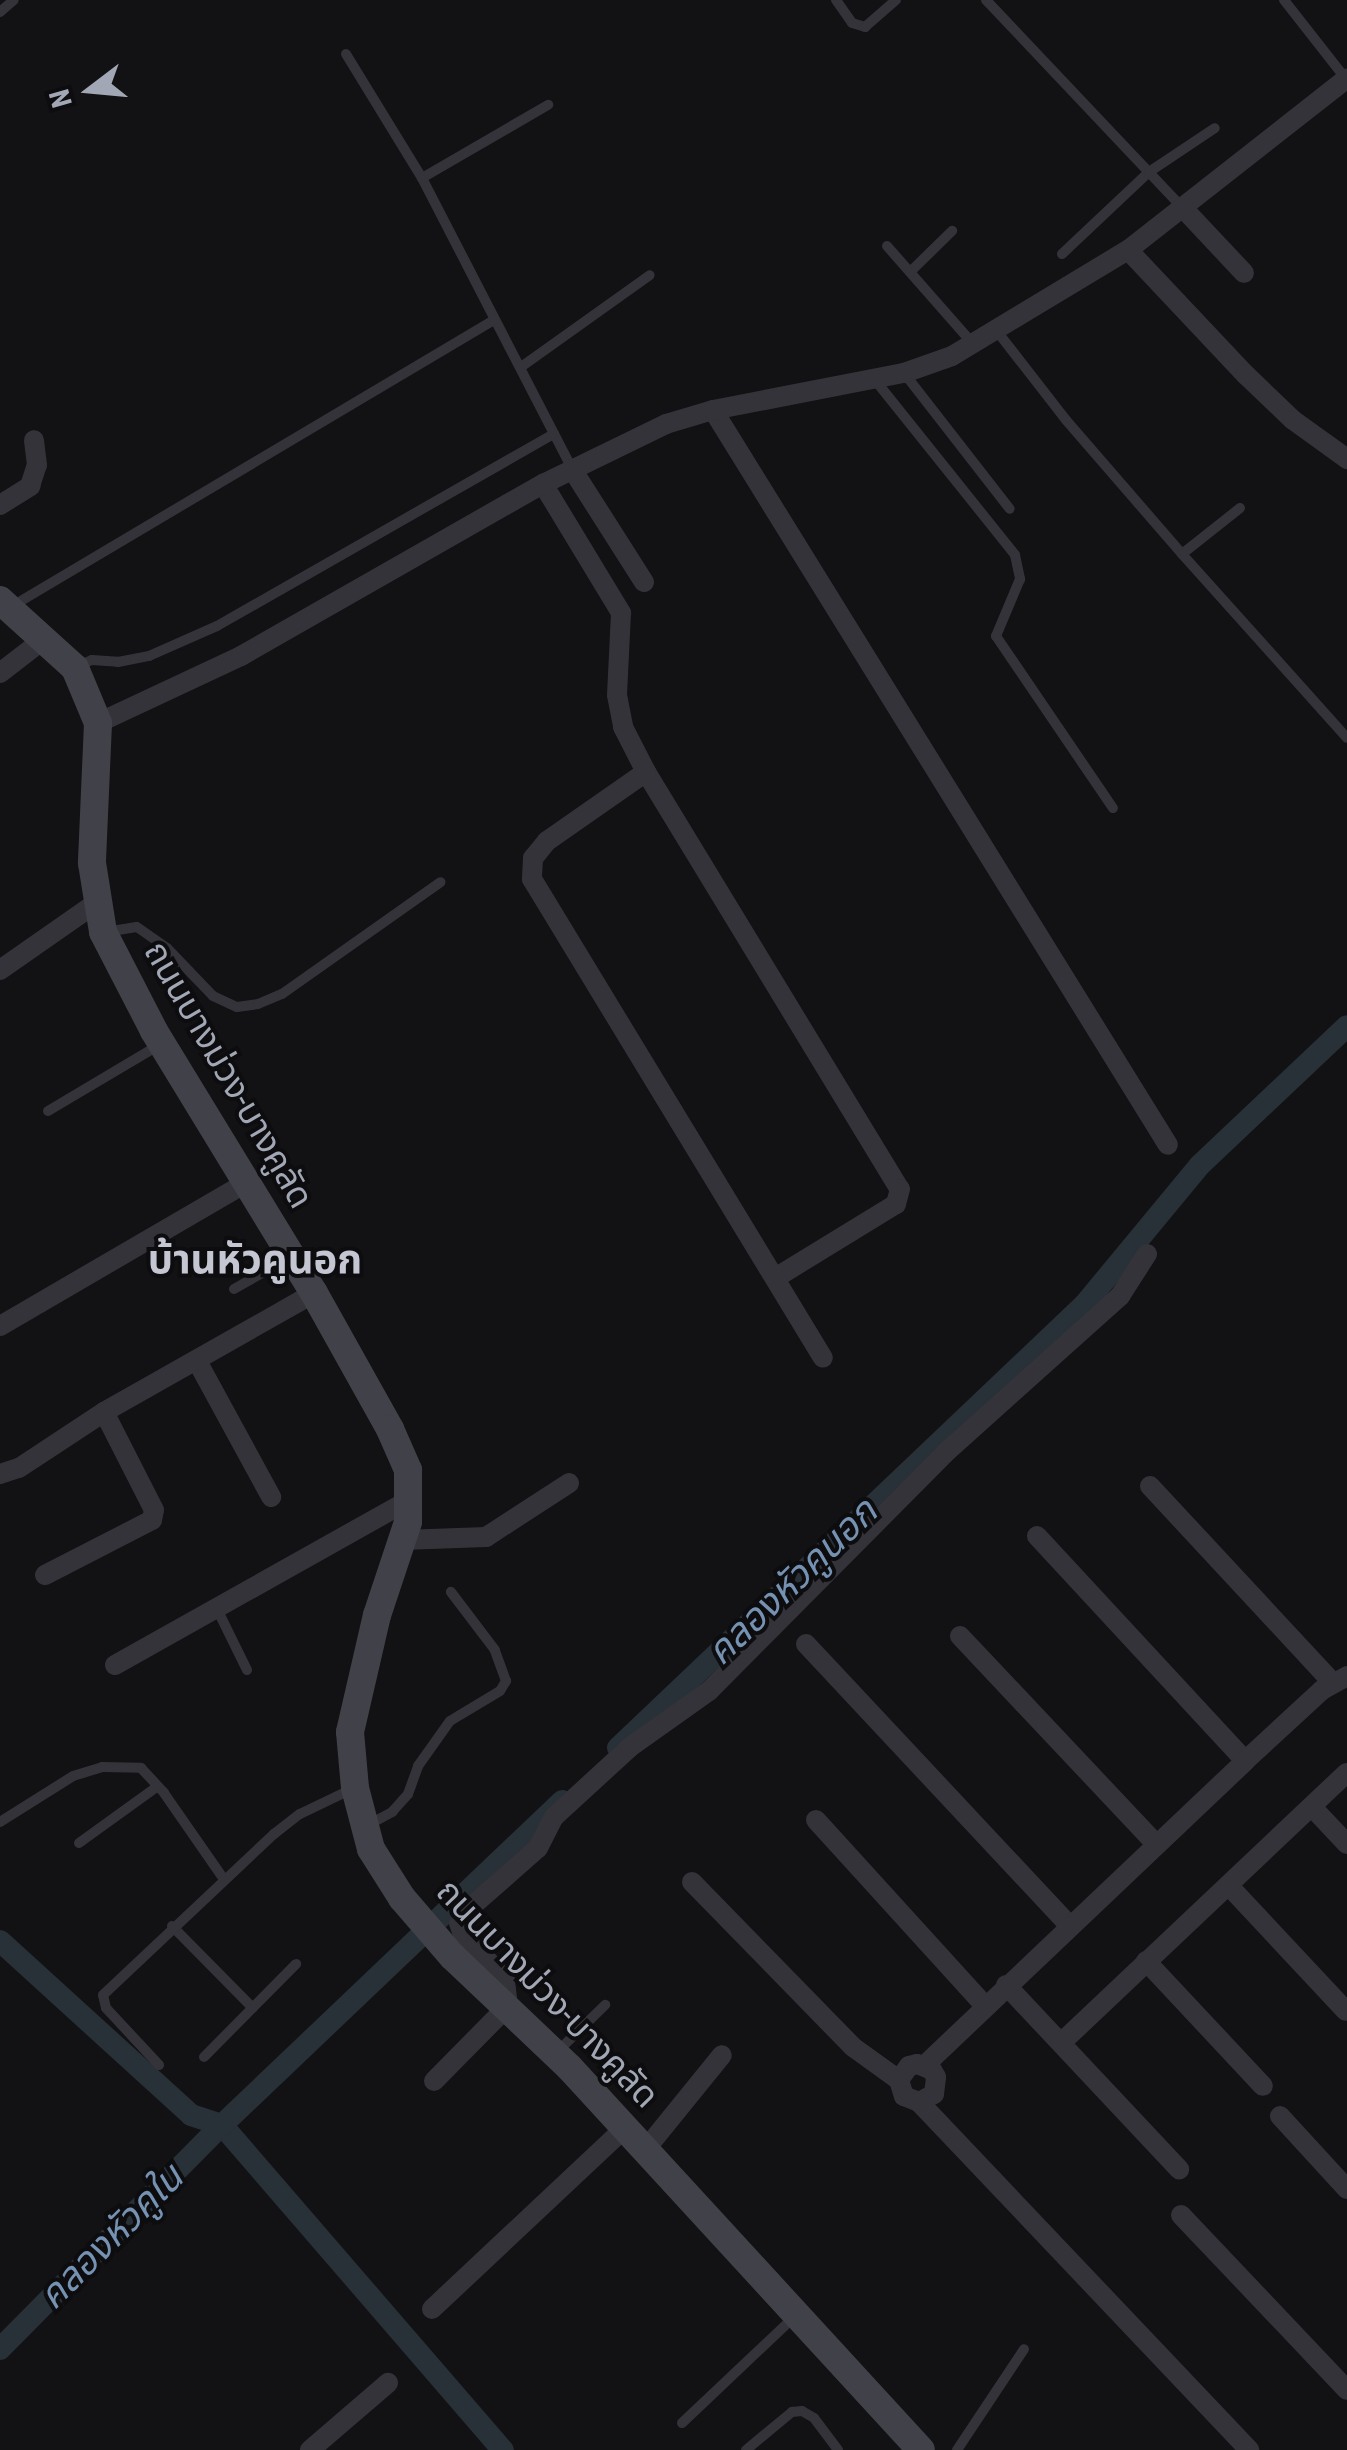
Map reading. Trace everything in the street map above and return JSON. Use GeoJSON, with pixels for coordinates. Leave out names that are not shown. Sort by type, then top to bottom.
{"type":"FeatureCollection","features":[{"type":"Feature","properties":{"kind":"street"},"geometry":{"type":"LineString","coordinates":[[98,723],[241,656],[543,484],[666,424],[712,410],[904,373],[973,344],[1128,250],[1346,78]]}},
{"type":"Feature","properties":{"kind":"street"},"geometry":{"type":"LineString","coordinates":[[1182,208],[1244,272]]}},
{"type":"Feature","properties":{"kind":"street"},"geometry":{"type":"LineString","coordinates":[[1128,250],[1258,386],[1347,459]]}},
{"type":"Feature","properties":{"kind":"street"},"geometry":{"type":"LineString","coordinates":[[712,410],[1168,1145]]}},
{"type":"Feature","properties":{"kind":"street"},"geometry":{"type":"LineString","coordinates":[[0,505],[30,486],[36,473],[34,440]]}},
{"type":"Feature","properties":{"kind":"street"},"geometry":{"type":"LineString","coordinates":[[572,469],[644,582]]}},
{"type":"Feature","properties":{"kind":"street"},"geometry":{"type":"LineString","coordinates":[[543,484],[622,613],[618,709],[646,772],[900,1189],[896,1204],[777,1277]]}},
{"type":"Feature","properties":{"kind":"street","name":"ถนนบางม่วง-บางคูลัด"},"geometry":{"type":"LineString","coordinates":[[4,604],[75,668],[98,723],[92,863],[104,932],[162,1044],[314,1293],[390,1429],[408,1470],[411,1498],[402,1540],[356,1690],[350,1732],[355,1788],[371,1849],[402,1898],[452,1956],[555,2054],[921,2450]]}},
{"type":"Feature","properties":{"kind":"street"},"geometry":{"type":"LineString","coordinates":[[0,673],[44,639]]}},
{"type":"Feature","properties":{"kind":"street"},"geometry":{"type":"LineString","coordinates":[[646,772],[547,841],[530,867],[532,879],[823,1358]]}},
{"type":"Feature","properties":{"kind":"street"},"geometry":{"type":"LineString","coordinates":[[0,970],[96,903]]}},
{"type":"Feature","properties":{"kind":"street"},"geometry":{"type":"LineString","coordinates":[[0,1326],[247,1182]]}},
{"type":"Feature","properties":{"kind":"street"},"geometry":{"type":"LineString","coordinates":[[434,2080],[508,2006],[505,1980],[462,1932],[459,1923],[464,1913],[538,1848],[554,1817],[618,1758],[709,1691],[776,1628],[944,1454],[1120,1296],[1147,1254]]}},
{"type":"Feature","properties":{"kind":"street"},"geometry":{"type":"LineString","coordinates":[[0,1474],[19,1468],[104,1412],[314,1293]]}},
{"type":"Feature","properties":{"kind":"street"},"geometry":{"type":"LineString","coordinates":[[197,1361],[271,1497]]}},
{"type":"Feature","properties":{"kind":"street"},"geometry":{"type":"LineString","coordinates":[[45,1576],[152,1520],[154,1510],[104,1412]]}},
{"type":"Feature","properties":{"kind":"street"},"geometry":{"type":"LineString","coordinates":[[402,1540],[486,1537],[569,1484]]}},
{"type":"Feature","properties":{"kind":"street"},"geometry":{"type":"LineString","coordinates":[[925,2065],[1245,1761],[1340,1679],[1150,1486]]}},
{"type":"Feature","properties":{"kind":"street"},"geometry":{"type":"LineString","coordinates":[[115,1665],[411,1498]]}},
{"type":"Feature","properties":{"kind":"street"},"geometry":{"type":"LineString","coordinates":[[1037,1536],[1245,1761]]}},
{"type":"Feature","properties":{"kind":"street"},"geometry":{"type":"LineString","coordinates":[[960,1636],[1156,1844]]}},
{"type":"Feature","properties":{"kind":"street"},"geometry":{"type":"LineString","coordinates":[[806,1644],[1069,1926]]}},
{"type":"Feature","properties":{"kind":"street"},"geometry":{"type":"LineString","coordinates":[[1061,2044],[1347,1773]]}},
{"type":"Feature","properties":{"kind":"street"},"geometry":{"type":"LineString","coordinates":[[1312,1806],[1347,1844]]}},
{"type":"Feature","properties":{"kind":"street"},"geometry":{"type":"LineString","coordinates":[[816,1820],[985,2006]]}},
{"type":"Feature","properties":{"kind":"street"},"geometry":{"type":"LineString","coordinates":[[692,1882],[853,2046],[900,2080],[904,2096],[920,2102],[1250,2450]]}},
{"type":"Feature","properties":{"kind":"street"},"geometry":{"type":"LineString","coordinates":[[1229,1886],[1346,2011]]}},
{"type":"Feature","properties":{"kind":"street"},"geometry":{"type":"LineString","coordinates":[[1146,1961],[1262,2086]]}},
{"type":"Feature","properties":{"kind":"street"},"geometry":{"type":"LineString","coordinates":[[1006,1985],[1179,2170]]}},
{"type":"Feature","properties":{"kind":"street"},"geometry":{"type":"LineString","coordinates":[[645,2150],[722,2055]]}},
{"type":"Feature","properties":{"kind":"street"},"geometry":{"type":"LineString","coordinates":[[900,2080],[909,2066],[925,2065],[932,2070],[937,2086],[934,2094],[920,2102]]}},
{"type":"Feature","properties":{"kind":"street"},"geometry":{"type":"LineString","coordinates":[[1280,2116],[1347,2189]]}},
{"type":"Feature","properties":{"kind":"street"},"geometry":{"type":"LineString","coordinates":[[432,2309],[624,2129]]}},
{"type":"Feature","properties":{"kind":"street"},"geometry":{"type":"LineString","coordinates":[[1180,2215],[1347,2390]]}},
{"type":"Feature","properties":{"kind":"street"},"geometry":{"type":"LineString","coordinates":[[310,2450],[388,2383]]}},
{"type":"Feature","properties":{"kind":"lane"},"geometry":{"type":"LineString","coordinates":[[0,12],[14,0]]}},
{"type":"Feature","properties":{"kind":"lane"},"geometry":{"type":"LineString","coordinates":[[836,0],[852,23],[865,27],[896,0]]}},
{"type":"Feature","properties":{"kind":"lane"},"geometry":{"type":"LineString","coordinates":[[986,0],[1182,208]]}},
{"type":"Feature","properties":{"kind":"lane"},"geometry":{"type":"LineString","coordinates":[[1284,0],[1346,78]]}},
{"type":"Feature","properties":{"kind":"lane"},"geometry":{"type":"LineString","coordinates":[[346,54],[422,178],[572,469]]}},
{"type":"Feature","properties":{"kind":"lane"},"geometry":{"type":"LineString","coordinates":[[422,178],[548,105]]}},
{"type":"Feature","properties":{"kind":"lane"},"geometry":{"type":"LineString","coordinates":[[1062,254],[1149,172],[1215,128]]}},
{"type":"Feature","properties":{"kind":"lane"},"geometry":{"type":"LineString","coordinates":[[910,272],[952,232]]}},
{"type":"Feature","properties":{"kind":"lane"},"geometry":{"type":"LineString","coordinates":[[887,246],[973,344]]}},
{"type":"Feature","properties":{"kind":"lane"},"geometry":{"type":"LineString","coordinates":[[521,367],[650,275]]}},
{"type":"Feature","properties":{"kind":"lane"},"geometry":{"type":"LineString","coordinates":[[4,604],[494,320]]}},
{"type":"Feature","properties":{"kind":"lane"},"geometry":{"type":"LineString","coordinates":[[996,330],[1066,420],[1347,738]]}},
{"type":"Feature","properties":{"kind":"lane"},"geometry":{"type":"LineString","coordinates":[[904,373],[1010,509]]}},
{"type":"Feature","properties":{"kind":"lane"},"geometry":{"type":"LineString","coordinates":[[875,379],[1015,555],[1020,580],[996,636],[1113,808]]}},
{"type":"Feature","properties":{"kind":"lane"},"geometry":{"type":"LineString","coordinates":[[75,668],[92,660],[118,662],[149,656],[217,626],[554,434]]}},
{"type":"Feature","properties":{"kind":"lane"},"geometry":{"type":"LineString","coordinates":[[1182,554],[1240,508]]}},
{"type":"Feature","properties":{"kind":"lane"},"geometry":{"type":"LineString","coordinates":[[104,932],[137,926],[167,948],[212,996],[237,1006],[258,1004],[282,994],[441,882]]}},
{"type":"Feature","properties":{"kind":"lane"},"geometry":{"type":"LineString","coordinates":[[48,1110],[162,1044]]}},
{"type":"Feature","properties":{"kind":"lane"},"geometry":{"type":"LineString","coordinates":[[234,1289],[291,1256]]}},
{"type":"Feature","properties":{"kind":"lane"},"geometry":{"type":"LineString","coordinates":[[363,1828],[392,1812],[408,1794],[418,1766],[450,1721],[500,1691],[506,1681],[495,1650],[451,1592]]}},
{"type":"Feature","properties":{"kind":"lane"},"geometry":{"type":"LineString","coordinates":[[217,1609],[247,1670]]}},
{"type":"Feature","properties":{"kind":"lane"},"geometry":{"type":"LineString","coordinates":[[0,1822],[72,1776],[102,1767],[141,1768],[223,1878]]}},
{"type":"Feature","properties":{"kind":"lane"},"geometry":{"type":"LineString","coordinates":[[79,1842],[158,1786]]}},
{"type":"Feature","properties":{"kind":"lane"},"geometry":{"type":"LineString","coordinates":[[159,2065],[106,2008],[103,1996],[223,1878],[300,1814],[355,1788]]}},
{"type":"Feature","properties":{"kind":"lane"},"geometry":{"type":"LineString","coordinates":[[172,1926],[253,2008]]}},
{"type":"Feature","properties":{"kind":"lane"},"geometry":{"type":"LineString","coordinates":[[204,2057],[296,1964]]}},
{"type":"Feature","properties":{"kind":"lane"},"geometry":{"type":"LineString","coordinates":[[555,2054],[605,2004]]}},
{"type":"Feature","properties":{"kind":"lane"},"geometry":{"type":"LineString","coordinates":[[682,2423],[798,2314]]}},
{"type":"Feature","properties":{"kind":"lane"},"geometry":{"type":"LineString","coordinates":[[958,2450],[1024,2349]]}},
{"type":"Feature","properties":{"kind":"lane"},"geometry":{"type":"LineString","coordinates":[[746,2450],[792,2412],[802,2411],[814,2418],[838,2450]]}},
{"type":"Feature","properties":{"kind":"waterway","name":"คลองหัวคูนอก"},"geometry":{"type":"LineString","coordinates":[[618,1748],[1085,1304],[1200,1165],[1347,1026]]}},
{"type":"Feature","properties":{"kind":"waterway","name":"คลองหัวคูนอก"},"geometry":{"type":"LineString","coordinates":[[0,2349],[222,2125],[562,1801]]}},
{"type":"Feature","properties":{"kind":"waterway"},"geometry":{"type":"LineString","coordinates":[[0,1941],[191,2115],[222,2125]]}},
{"type":"Feature","properties":{"kind":"waterway"},"geometry":{"type":"LineString","coordinates":[[222,2125],[503,2450]]}},
{"type":"Feature","properties":{"kind":"district","name":"บ้านหัวคูนอก"},"geometry":{"type":"Point","coordinates":[255,1260]}},
{"type":"Feature","properties":{"kind":"water label","name":"คลองหัวคูใน"},"geometry":{"type":"Point","coordinates":[111,2237]}}]}
